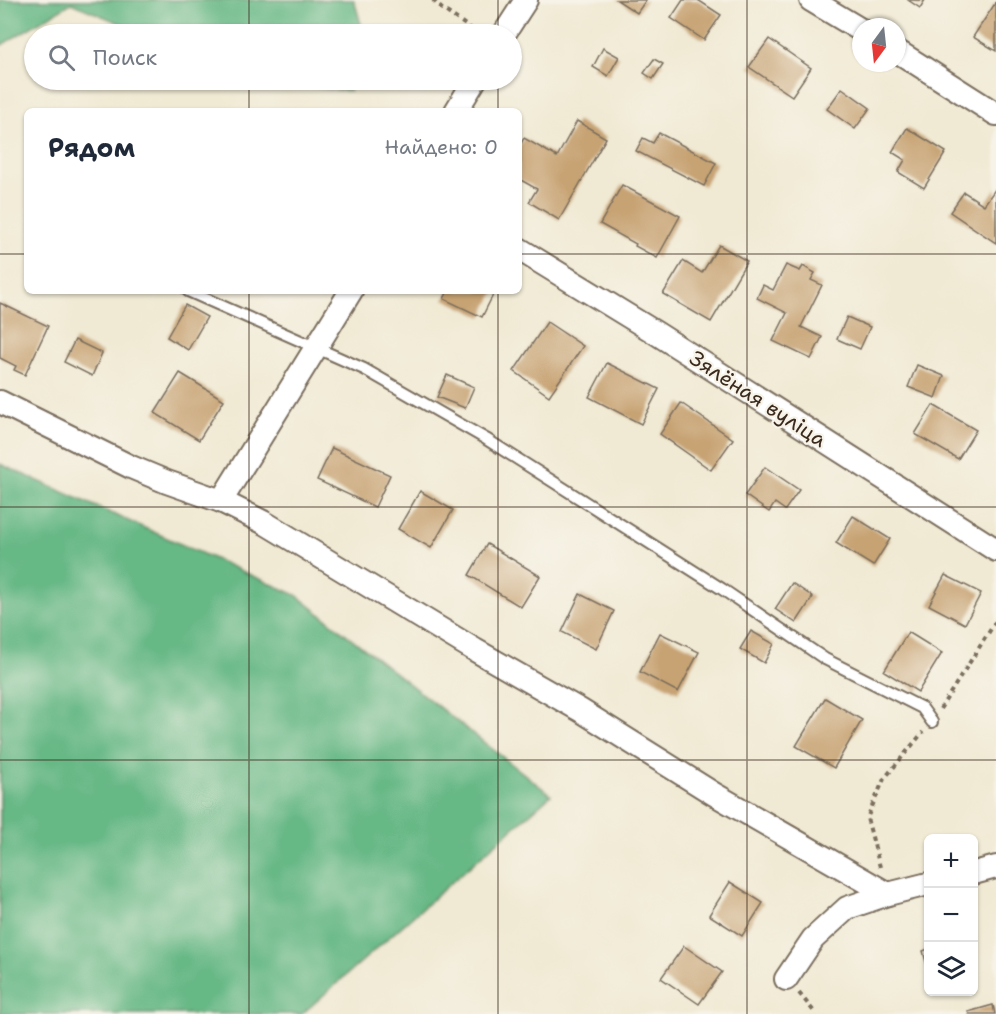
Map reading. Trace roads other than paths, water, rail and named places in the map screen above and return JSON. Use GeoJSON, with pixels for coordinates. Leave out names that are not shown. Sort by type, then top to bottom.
{"type":"FeatureCollection","features":[{"type":"Feature","properties":{"kind":"street"},"geometry":{"type":"LineString","coordinates":[[510,24],[526,0]]}},
{"type":"Feature","properties":{"kind":"street"},"geometry":{"type":"LineString","coordinates":[[812,0],[852,24]]}},
{"type":"Feature","properties":{"kind":"street"},"geometry":{"type":"LineString","coordinates":[[906,57],[996,114]]}},
{"type":"Feature","properties":{"kind":"street"},"geometry":{"type":"LineString","coordinates":[[458,108],[469,90]]}},
{"type":"Feature","properties":{"kind":"street","name":"Зялёная вуліца"},"geometry":{"type":"LineString","coordinates":[[522,251],[656,333],[996,550]]}},
{"type":"Feature","properties":{"kind":"street"},"geometry":{"type":"LineString","coordinates":[[221,501],[349,294]]}},
{"type":"Feature","properties":{"kind":"street"},"geometry":{"type":"LineString","coordinates":[[0,402],[131,467],[167,483],[221,501],[265,523],[475,650],[580,710],[714,794],[888,894]]}},
{"type":"Feature","properties":{"kind":"street"},"geometry":{"type":"LineString","coordinates":[[978,872],[996,867]]}},
{"type":"Feature","properties":{"kind":"street"},"geometry":{"type":"LineString","coordinates":[[786,979],[813,939],[847,908],[924,885]]}},
{"type":"Feature","properties":{"kind":"lane"},"geometry":{"type":"LineString","coordinates":[[195,294],[364,369],[486,440],[702,576],[825,659],[922,708],[932,722]]}}]}
